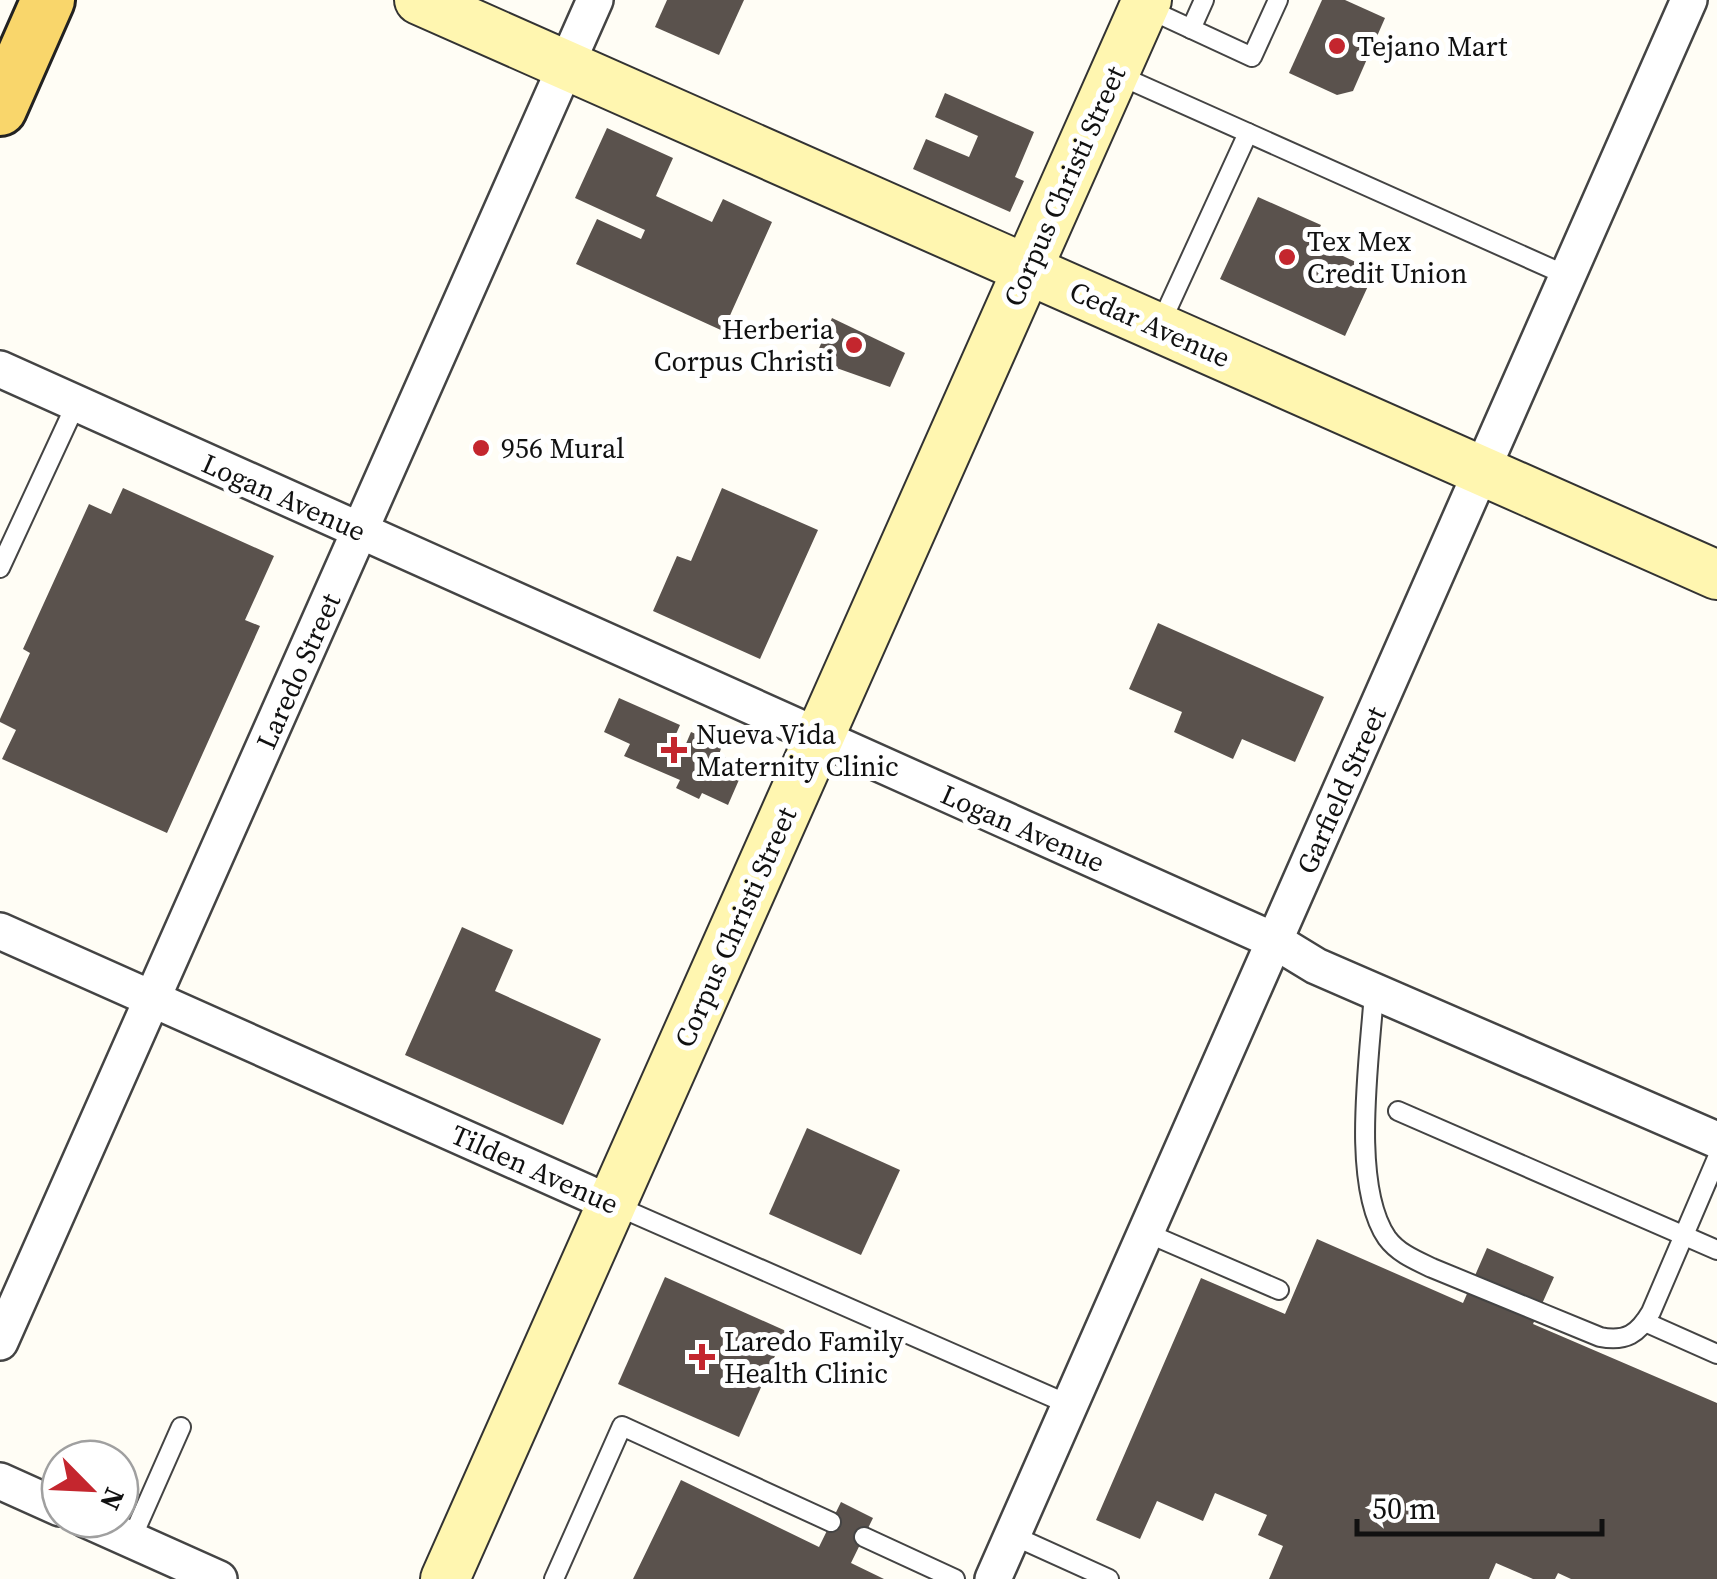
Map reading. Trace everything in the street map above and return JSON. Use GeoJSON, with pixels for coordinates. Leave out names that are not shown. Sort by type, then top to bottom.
{"type":"FeatureCollection","features":[{"type":"Feature","properties":{"kind":"main road"},"geometry":{"type":"LineString","coordinates":[[0,109],[20,46],[48,0]]}},
{"type":"Feature","properties":{"kind":"main road","name":"Cedar Avenue"},"geometry":{"type":"LineString","coordinates":[[419,0],[1717,575]]}},
{"type":"Feature","properties":{"kind":"main road","name":"Corpus Christi Street"},"geometry":{"type":"LineString","coordinates":[[445,1579],[1146,4]]}},
{"type":"Feature","properties":{"kind":"street","name":"Laredo Street"},"geometry":{"type":"LineString","coordinates":[[0,1342],[11,1288],[152,998],[595,0]]}},
{"type":"Feature","properties":{"kind":"street","name":"Garfield Street"},"geometry":{"type":"LineString","coordinates":[[993,1579],[1568,276],[1694,5]]}},
{"type":"Feature","properties":{"kind":"street","name":"Logan Avenue"},"geometry":{"type":"LineString","coordinates":[[0,369],[1275,941],[1316,966],[1717,1140]]}},
{"type":"Feature","properties":{"kind":"street","name":"Tilden Avenue"},"geometry":{"type":"LineString","coordinates":[[0,931],[612,1204]]}},
{"type":"Feature","properties":{"kind":"street"},"geometry":{"type":"LineString","coordinates":[[0,1481],[40,1499]]}},
{"type":"Feature","properties":{"kind":"street"},"geometry":{"type":"LineString","coordinates":[[131,1540],[218,1579]]}},
{"type":"Feature","properties":{"kind":"lane"},"geometry":{"type":"LineString","coordinates":[[1191,29],[1204,0]]}},
{"type":"Feature","properties":{"kind":"lane"},"geometry":{"type":"LineString","coordinates":[[1146,4],[1252,57],[1278,0]]}},
{"type":"Feature","properties":{"kind":"lane"},"geometry":{"type":"LineString","coordinates":[[1115,73],[1568,276]]}},
{"type":"Feature","properties":{"kind":"lane"},"geometry":{"type":"LineString","coordinates":[[1159,328],[1248,133]]}},
{"type":"Feature","properties":{"kind":"lane"},"geometry":{"type":"LineString","coordinates":[[0,568],[76,404]]}},
{"type":"Feature","properties":{"kind":"lane"},"geometry":{"type":"LineString","coordinates":[[1374,992],[1365,1157],[1367,1192],[1389,1242],[1407,1256],[1600,1337],[1628,1337],[1645,1322],[1717,1158]]}},
{"type":"Feature","properties":{"kind":"lane"},"geometry":{"type":"LineString","coordinates":[[1398,1111],[1717,1250]]}},
{"type":"Feature","properties":{"kind":"lane","name":"Tilden Avenue"},"geometry":{"type":"LineString","coordinates":[[612,1204],[1070,1405]]}},
{"type":"Feature","properties":{"kind":"lane"},"geometry":{"type":"LineString","coordinates":[[1147,1233],[1279,1290]]}},
{"type":"Feature","properties":{"kind":"lane"},"geometry":{"type":"LineString","coordinates":[[1645,1322],[1717,1354]]}},
{"type":"Feature","properties":{"kind":"lane"},"geometry":{"type":"LineString","coordinates":[[554,1579],[622,1426],[831,1522]]}},
{"type":"Feature","properties":{"kind":"lane"},"geometry":{"type":"LineString","coordinates":[[131,1540],[181,1428]]}},
{"type":"Feature","properties":{"kind":"lane"},"geometry":{"type":"LineString","coordinates":[[1012,1536],[1109,1579]]}},
{"type":"Feature","properties":{"kind":"lane"},"geometry":{"type":"LineString","coordinates":[[864,1537],[955,1579]]}},
{"type":"Feature","properties":{"kind":"building"},"geometry":{"type":"Polygon","coordinates":[[[667,0],[744,0],[719,55],[655,27],[667,0]]]}},
{"type":"Feature","properties":{"kind":"building","name":"Tejano Mart"},"geometry":{"type":"Polygon","coordinates":[[[1322,0],[1345,0],[1385,18],[1353,91],[1337,95],[1289,73],[1322,0]]]}},
{"type":"Feature","properties":{"kind":"building"},"geometry":{"type":"Polygon","coordinates":[[[945,93],[1034,132],[1015,177],[1024,181],[1010,212],[913,169],[926,139],[969,157],[978,136],[935,117],[945,93]]]}},
{"type":"Feature","properties":{"kind":"building"},"geometry":{"type":"Polygon","coordinates":[[[607,128],[673,158],[656,196],[712,222],[723,199],[772,222],[723,331],[576,264],[597,219],[641,239],[645,230],[575,198],[607,128]]]}},
{"type":"Feature","properties":{"kind":"building","name":"Tex Mex Credit Union"},"geometry":{"type":"Polygon","coordinates":[[[1258,197],[1321,225],[1313,242],[1375,271],[1345,336],[1220,279],[1258,197]]]}},
{"type":"Feature","properties":{"kind":"building","name":"Herberia Corpus Christi"},"geometry":{"type":"Polygon","coordinates":[[[832,318],[905,353],[890,387],[814,360],[832,318]]]}},
{"type":"Feature","properties":{"kind":"building"},"geometry":{"type":"Polygon","coordinates":[[[123,488],[274,556],[245,620],[260,626],[167,833],[2,759],[16,730],[0,719],[30,653],[23,649],[89,504],[111,514],[123,488]]]}},
{"type":"Feature","properties":{"kind":"building"},"geometry":{"type":"Polygon","coordinates":[[[722,488],[818,530],[760,659],[653,611],[677,556],[691,561],[722,488]]]}},
{"type":"Feature","properties":{"kind":"building"},"geometry":{"type":"Polygon","coordinates":[[[1158,623],[1324,697],[1295,762],[1242,739],[1233,759],[1174,732],[1182,712],[1129,689],[1158,623]]]}},
{"type":"Feature","properties":{"kind":"building","name":"Nueva Vida Maternity Clinic"},"geometry":{"type":"Polygon","coordinates":[[[619,698],[680,725],[673,741],[685,746],[691,732],[722,745],[719,755],[745,766],[728,805],[702,793],[699,799],[676,788],[680,780],[624,756],[630,744],[604,732],[619,698]]]}},
{"type":"Feature","properties":{"kind":"building"},"geometry":{"type":"Polygon","coordinates":[[[462,927],[513,950],[495,991],[601,1039],[563,1125],[405,1055],[462,927]]]}},
{"type":"Feature","properties":{"kind":"building"},"geometry":{"type":"Polygon","coordinates":[[[807,1128],[900,1170],[861,1255],[769,1214],[807,1128]]]}},
{"type":"Feature","properties":{"kind":"building"},"geometry":{"type":"Polygon","coordinates":[[[1317,1239],[1463,1303],[1487,1248],[1554,1277],[1533,1324],[1717,1403],[1717,1579],[1571,1579],[1558,1573],[1555,1579],[1533,1579],[1496,1563],[1489,1579],[1269,1579],[1283,1546],[1258,1535],[1267,1515],[1215,1493],[1203,1521],[1157,1501],[1140,1539],[1096,1520],[1201,1278],[1285,1314],[1317,1239]]]}},
{"type":"Feature","properties":{"kind":"building","name":"Laredo Family Health Clinic"},"geometry":{"type":"Polygon","coordinates":[[[665,1277],[786,1331],[739,1437],[618,1384],[665,1277]]]}},
{"type":"Feature","properties":{"kind":"building"},"geometry":{"type":"Polygon","coordinates":[[[681,1480],[819,1547],[841,1502],[873,1518],[851,1563],[884,1579],[633,1579],[681,1480]]]}},
{"type":"Feature","properties":{"kind":"place","name":"Tejano Mart"},"geometry":{"type":"Point","coordinates":[1337,46]}},
{"type":"Feature","properties":{"kind":"place","name":"Tex Mex Credit Union"},"geometry":{"type":"Point","coordinates":[1287,257]}},
{"type":"Feature","properties":{"kind":"place","name":"Herberia Corpus Christi"},"geometry":{"type":"Point","coordinates":[854,345]}},
{"type":"Feature","properties":{"kind":"place","name":"956 Mural"},"geometry":{"type":"Point","coordinates":[481,448]}},
{"type":"Feature","properties":{"kind":"place","name":"Nueva Vida Maternity Clinic"},"geometry":{"type":"Point","coordinates":[674,750]}},
{"type":"Feature","properties":{"kind":"place","name":"Laredo Family Health Clinic"},"geometry":{"type":"Point","coordinates":[702,1357]}}]}
